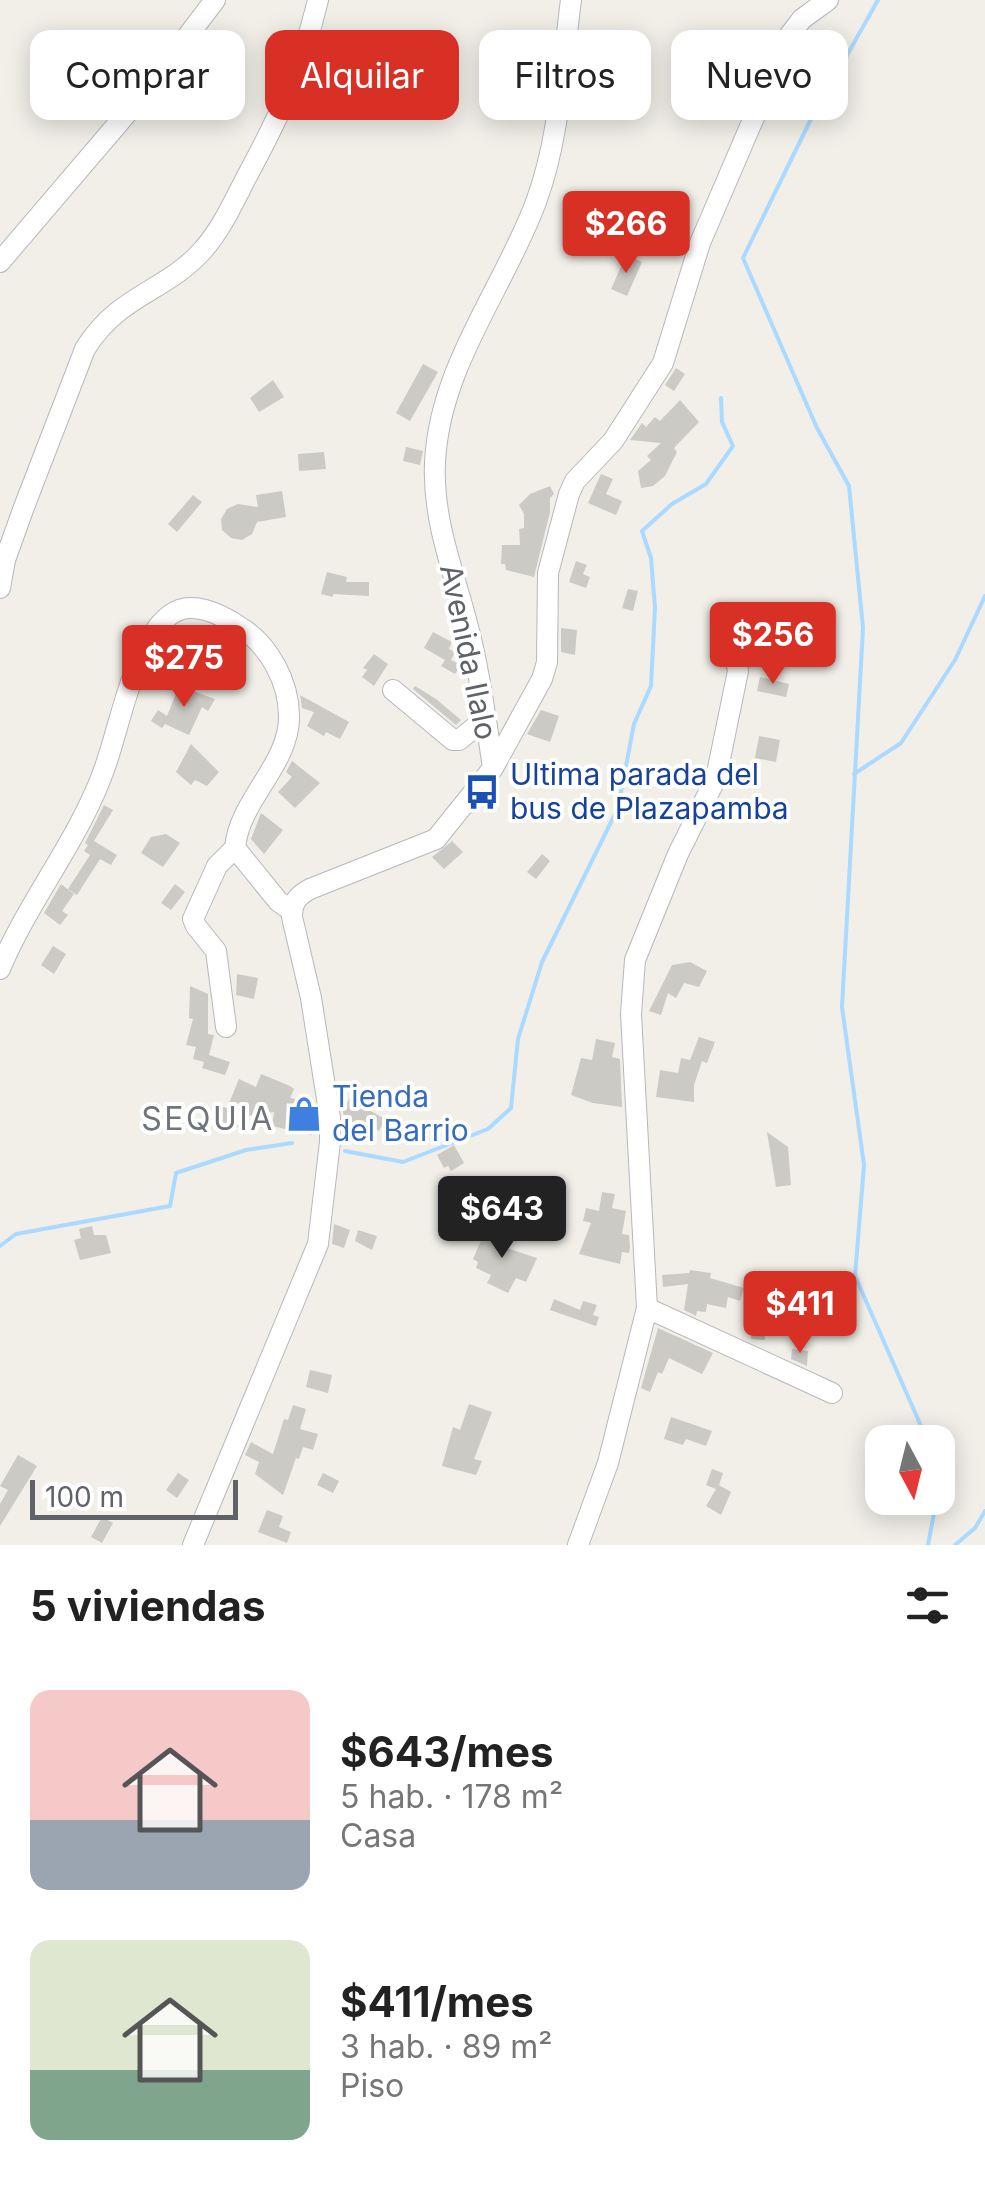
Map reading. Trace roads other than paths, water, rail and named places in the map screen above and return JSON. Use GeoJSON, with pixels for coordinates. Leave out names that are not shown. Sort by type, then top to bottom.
{"type":"FeatureCollection","features":[{"type":"Feature","properties":{"kind":"street"},"geometry":{"type":"LineString","coordinates":[[0,262],[145,92],[215,0]]}},
{"type":"Feature","properties":{"kind":"street"},"geometry":{"type":"LineString","coordinates":[[0,588],[18,524],[85,349],[114,312],[202,252],[227,214],[287,102],[304,57],[318,0]]}},
{"type":"Feature","properties":{"kind":"street","name":"Avenida Ilalo"},"geometry":{"type":"LineString","coordinates":[[292,911],[297,898],[310,889],[436,840],[493,768],[473,647],[436,510],[437,446],[466,347],[528,222],[547,168],[557,127],[571,0]]}},
{"type":"Feature","properties":{"kind":"street"},"geometry":{"type":"LineString","coordinates":[[493,768],[542,679],[547,662],[548,573],[569,494],[575,481],[613,442],[663,363],[700,243],[789,36],[802,19],[828,0]]}},
{"type":"Feature","properties":{"kind":"street"},"geometry":{"type":"LineString","coordinates":[[0,969],[13,938],[94,794],[139,664],[155,632],[176,612],[201,608],[244,629],[272,657],[288,700],[288,738],[245,816],[236,848],[217,866],[194,919],[216,951],[226,1027]]}},
{"type":"Feature","properties":{"kind":"street"},"geometry":{"type":"LineString","coordinates":[[578,1545],[608,1462],[647,1308],[636,1138],[632,976],[642,940],[678,854],[716,778],[738,672],[730,626]]}},
{"type":"Feature","properties":{"kind":"street"},"geometry":{"type":"LineString","coordinates":[[393,690],[453,740],[459,740],[485,719]]}},
{"type":"Feature","properties":{"kind":"street"},"geometry":{"type":"LineString","coordinates":[[193,1545],[318,1244],[330,1142],[330,1118],[311,998],[292,911],[278,901],[236,848]]}},
{"type":"Feature","properties":{"kind":"street"},"geometry":{"type":"LineString","coordinates":[[647,1308],[832,1392]]}},
{"type":"Feature","properties":{"kind":"waterway"},"geometry":{"type":"LineString","coordinates":[[878,0],[810,121],[743,258],[817,428],[849,486],[863,628],[842,1007],[864,1165],[855,1276],[921,1425]]}},
{"type":"Feature","properties":{"kind":"waterway"},"geometry":{"type":"LineString","coordinates":[[345,1151],[403,1162],[488,1129],[511,1108],[518,1039],[542,962],[618,808],[634,724],[651,686],[655,608],[651,558],[642,531],[672,504],[706,484],[733,446],[722,422],[721,398]]}},
{"type":"Feature","properties":{"kind":"waterway"},"geometry":{"type":"LineString","coordinates":[[854,774],[901,743],[955,660],[985,596]]}},
{"type":"Feature","properties":{"kind":"waterway"},"geometry":{"type":"LineString","coordinates":[[0,1246],[16,1234],[170,1206],[176,1173],[246,1150],[292,1143]]}},
{"type":"Feature","properties":{"kind":"waterway"},"geometry":{"type":"LineString","coordinates":[[955,1545],[975,1528],[985,1511]]}},
{"type":"Feature","properties":{"kind":"waterway"},"geometry":{"type":"LineString","coordinates":[[928,1545],[934,1515]]}},
{"type":"Feature","properties":{"kind":"place","name":"Ultima parada del bus de Plazapamba"},"geometry":{"type":"Point","coordinates":[482,792]}},
{"type":"Feature","properties":{"kind":"place","name":"Tienda del Barrio"},"geometry":{"type":"Point","coordinates":[304,1114]}},
{"type":"Feature","properties":{"kind":"district","name":"SEQUIA"},"geometry":{"type":"Point","coordinates":[208,1119]}}]}
